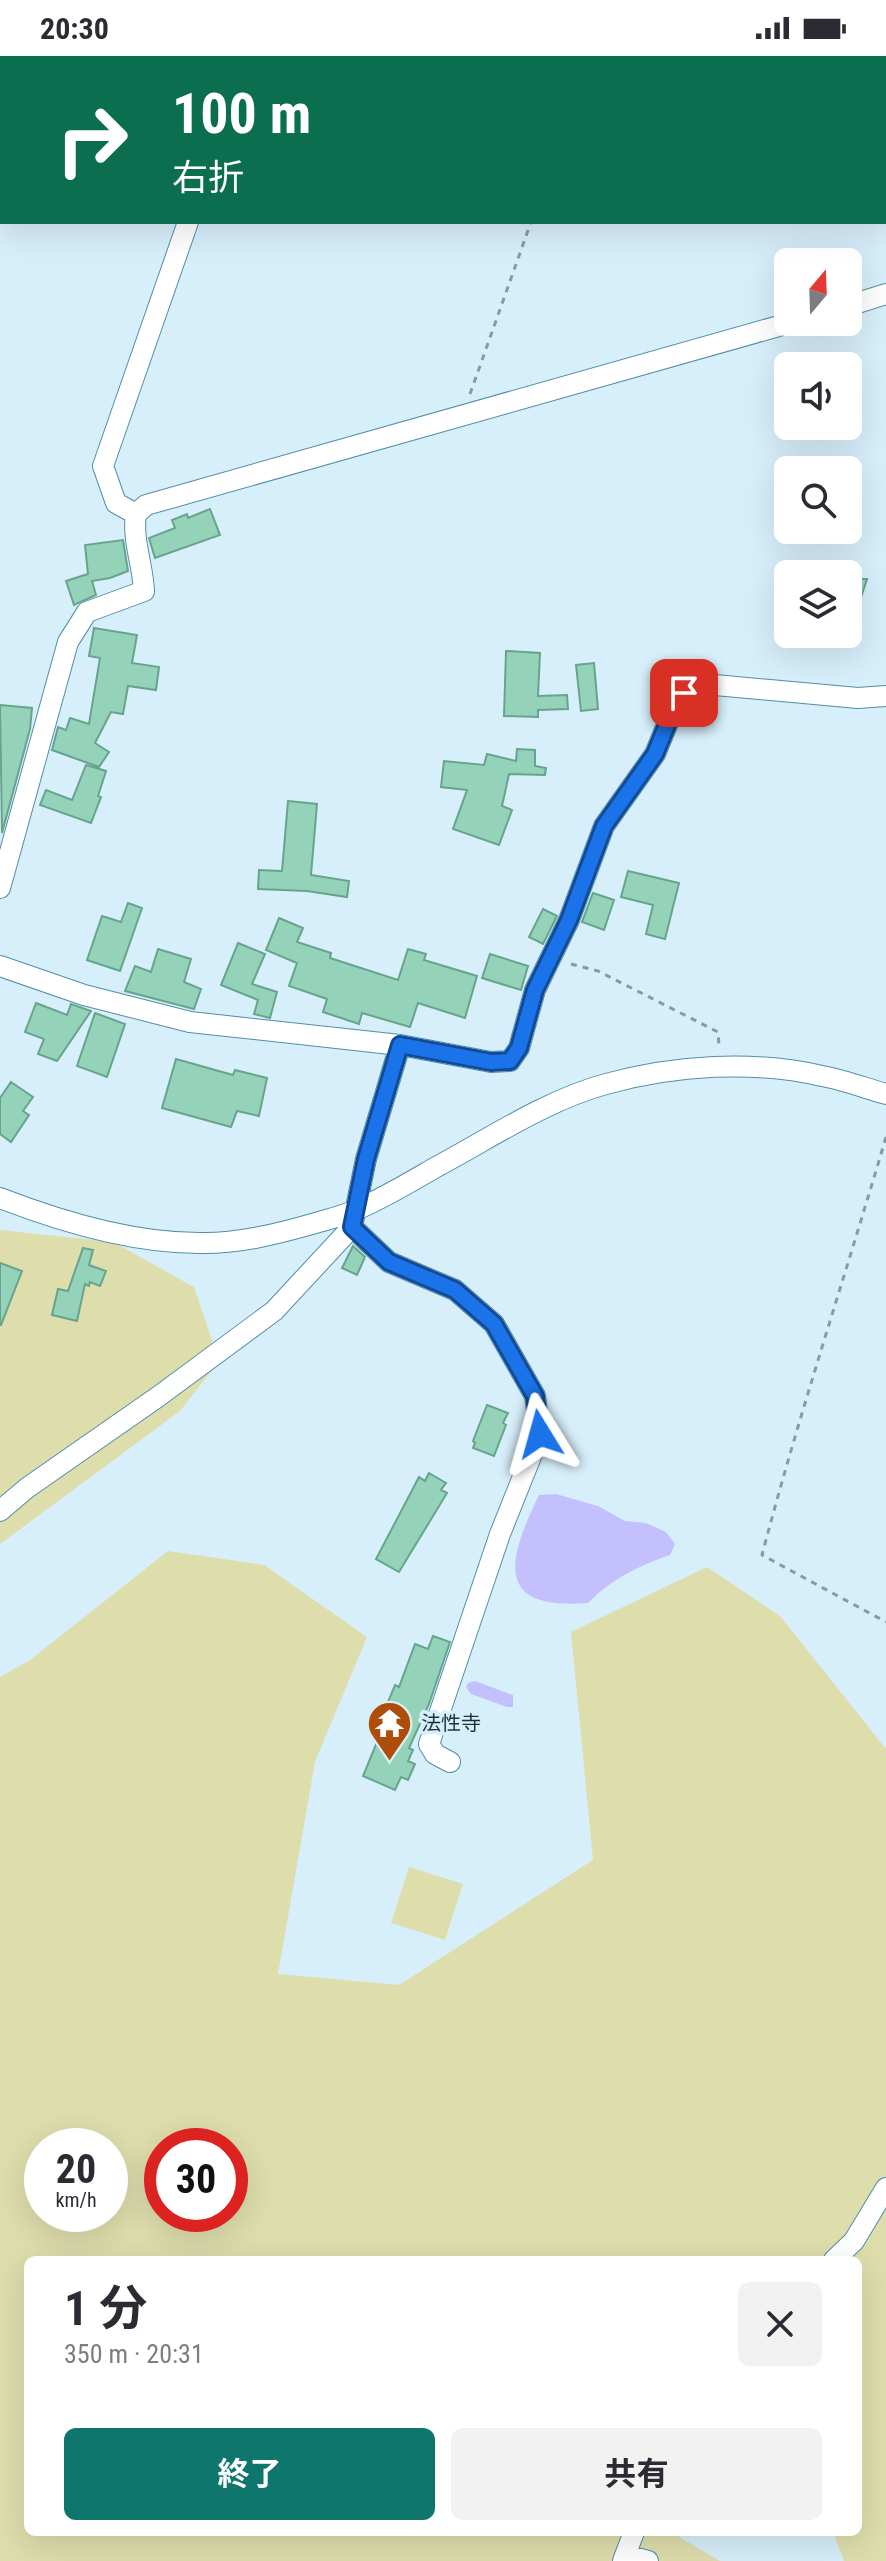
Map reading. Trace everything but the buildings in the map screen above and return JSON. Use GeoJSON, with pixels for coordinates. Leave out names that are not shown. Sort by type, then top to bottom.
{"type":"FeatureCollection","features":[{"type":"Feature","properties":{"kind":"street"},"geometry":{"type":"LineString","coordinates":[[136,514],[116,503],[103,466],[187,224]]}},
{"type":"Feature","properties":{"kind":"street"},"geometry":{"type":"LineString","coordinates":[[862,302],[886,294]]}},
{"type":"Feature","properties":{"kind":"street"},"geometry":{"type":"LineString","coordinates":[[0,888],[68,642],[87,612],[144,591],[144,570],[134,530],[136,514],[146,505],[774,327]]}},
{"type":"Feature","properties":{"kind":"street"},"geometry":{"type":"LineString","coordinates":[[0,966],[84,995],[190,1022],[400,1045],[491,1062],[510,1061],[519,1048],[535,990],[552,959],[604,826],[655,754],[674,708],[684,693],[704,684],[858,698],[886,696]]}},
{"type":"Feature","properties":{"kind":"street"},"geometry":{"type":"LineString","coordinates":[[354,1219],[366,1159],[400,1045]]}},
{"type":"Feature","properties":{"kind":"street"},"geometry":{"type":"LineString","coordinates":[[0,1511],[27,1488],[274,1311],[354,1219],[513,1124],[605,1084],[666,1072],[721,1067],[775,1068],[821,1075],[886,1094]]}},
{"type":"Feature","properties":{"kind":"street"},"geometry":{"type":"LineString","coordinates":[[0,1198],[102,1230],[144,1239],[200,1243],[243,1239],[354,1219]]}},
{"type":"Feature","properties":{"kind":"street"},"geometry":{"type":"LineString","coordinates":[[354,1219],[389,1262],[455,1290],[494,1324],[535,1396],[540,1434],[500,1534],[429,1744],[435,1754],[450,1762]]}},
{"type":"Feature","properties":{"kind":"street"},"geometry":{"type":"LineString","coordinates":[[838,2256],[854,2241],[886,2188]]}},
{"type":"Feature","properties":{"kind":"street"},"geometry":{"type":"LineString","coordinates":[[632,2536],[624,2558],[648,2561]]}},
{"type":"Feature","properties":{"kind":"path"},"geometry":{"type":"LineString","coordinates":[[461,416],[530,224]]}},
{"type":"Feature","properties":{"kind":"path"},"geometry":{"type":"LineString","coordinates":[[552,959],[598,971],[718,1032],[721,1067]]}},
{"type":"Feature","properties":{"kind":"path"},"geometry":{"type":"LineString","coordinates":[[886,1137],[835,1311],[794,1435],[762,1555],[886,1622]]}},
{"type":"Feature","properties":{"kind":"green space"},"geometry":{"type":"Polygon","coordinates":[[[0,1230],[113,1242],[194,1287],[219,1361],[180,1411],[0,1544],[0,1230]]]}},
{"type":"Feature","properties":{"kind":"green space"},"geometry":{"type":"Polygon","coordinates":[[[168,1551],[264,1565],[367,1637],[315,1762],[278,1974],[399,1985],[593,1860],[571,1632],[707,1567],[780,1616],[886,1749],[886,2561],[844,2561],[835,2536],[862,2536],[862,2256],[24,2256],[24,2536],[678,2536],[720,2561],[0,2561],[0,1677],[30,1660],[168,1551]]]}},
{"type":"Feature","properties":{"kind":"green space"},"geometry":{"type":"Polygon","coordinates":[[[409,1867],[463,1884],[445,1940],[391,1923],[409,1867]]]}},
{"type":"Feature","properties":{"kind":"shaded area"},"geometry":{"type":"Polygon","coordinates":[[[556,1494],[598,1506],[625,1521],[646,1523],[666,1532],[675,1544],[670,1555],[626,1574],[588,1603],[558,1603],[536,1598],[523,1589],[516,1576],[516,1560],[520,1541],[539,1495],[556,1494]]]}},
{"type":"Feature","properties":{"kind":"shaded area"},"geometry":{"type":"Polygon","coordinates":[[[475,1681],[513,1695],[513,1707],[471,1694],[466,1687],[475,1681]]]}},
{"type":"Feature","properties":{"kind":"place","name":"法性寺"},"geometry":{"type":"Point","coordinates":[390,1762]}},
{"type":"Feature","properties":{"kind":"route"},"geometry":{"type":"LineString","coordinates":[[540,1434],[535,1396],[494,1324],[455,1290],[389,1262],[352,1227],[366,1159],[400,1045],[491,1062],[510,1061],[519,1048],[535,990],[569,920],[604,826],[655,754],[674,708],[684,693]]}}]}
